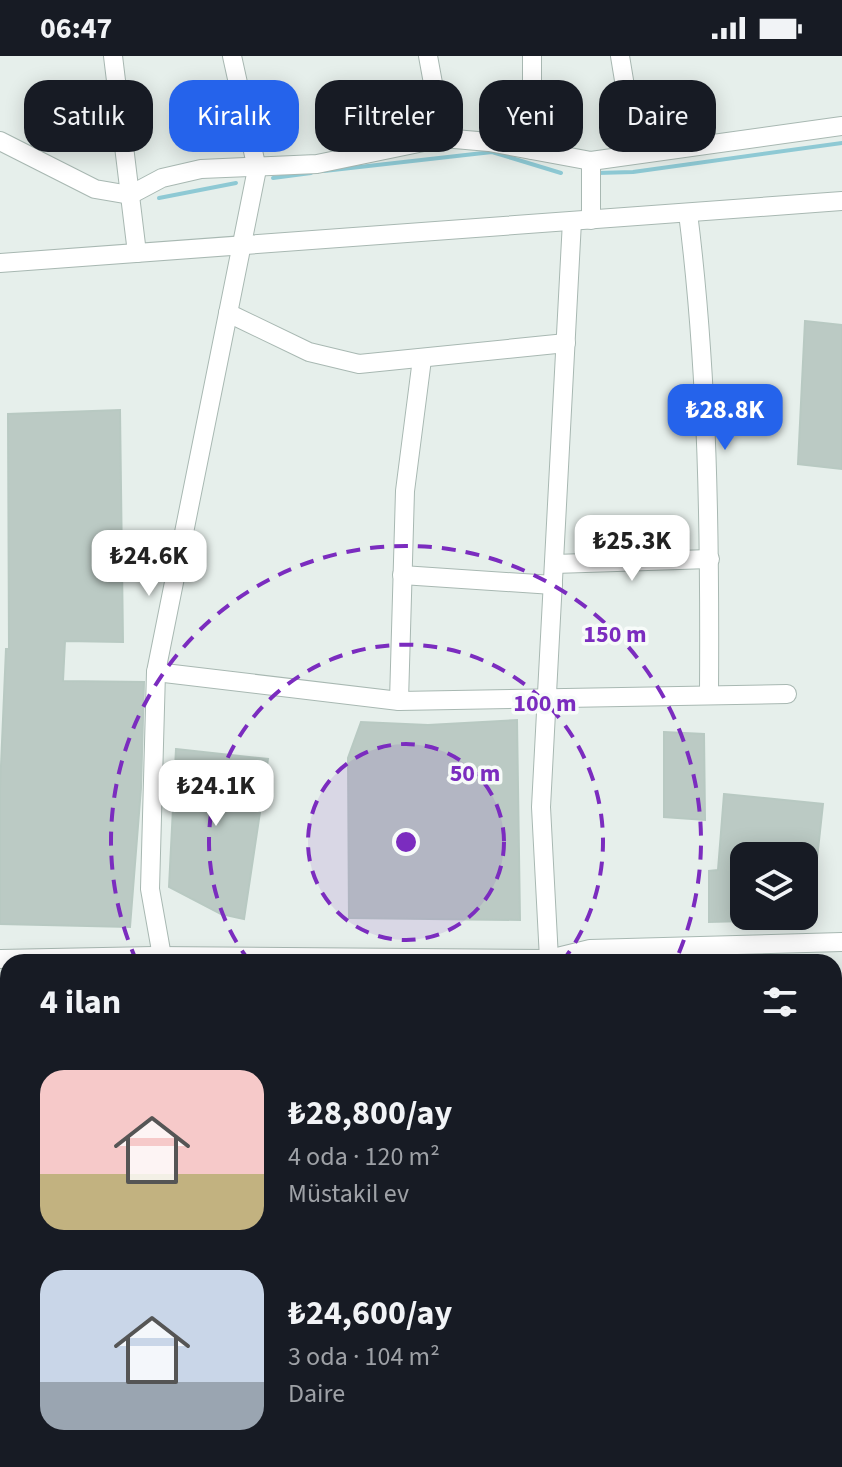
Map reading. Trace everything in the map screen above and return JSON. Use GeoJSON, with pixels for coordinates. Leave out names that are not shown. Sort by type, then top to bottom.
{"type":"FeatureCollection","features":[{"type":"Feature","properties":{"kind":"street"},"geometry":{"type":"LineString","coordinates":[[113,56],[137,253]]}},
{"type":"Feature","properties":{"kind":"street"},"geometry":{"type":"LineString","coordinates":[[161,954],[150,889],[156,672],[257,169],[232,56]]}},
{"type":"Feature","properties":{"kind":"street"},"geometry":{"type":"LineString","coordinates":[[428,56],[432,80]]}},
{"type":"Feature","properties":{"kind":"street"},"geometry":{"type":"LineString","coordinates":[[532,56],[532,80]]}},
{"type":"Feature","properties":{"kind":"street"},"geometry":{"type":"LineString","coordinates":[[620,56],[636,153]]}},
{"type":"Feature","properties":{"kind":"street"},"geometry":{"type":"LineString","coordinates":[[543,152],[591,161],[842,126]]}},
{"type":"Feature","properties":{"kind":"street"},"geometry":{"type":"LineString","coordinates":[[0,141],[95,189],[130,195],[162,178],[201,169],[257,169],[317,164],[375,152]]}},
{"type":"Feature","properties":{"kind":"street"},"geometry":{"type":"LineString","coordinates":[[549,954],[541,807],[546,700],[566,343],[591,161]]}},
{"type":"Feature","properties":{"kind":"street"},"geometry":{"type":"LineString","coordinates":[[0,263],[842,201]]}},
{"type":"Feature","properties":{"kind":"street"},"geometry":{"type":"LineString","coordinates":[[688,213],[696,276],[710,559],[709,694]]}},
{"type":"Feature","properties":{"kind":"street"},"geometry":{"type":"LineString","coordinates":[[228,313],[309,352],[359,364],[566,343]]}},
{"type":"Feature","properties":{"kind":"street"},"geometry":{"type":"LineString","coordinates":[[399,701],[405,491],[422,359]]}},
{"type":"Feature","properties":{"kind":"street"},"geometry":{"type":"LineString","coordinates":[[554,564],[710,559]]}},
{"type":"Feature","properties":{"kind":"street"},"geometry":{"type":"LineString","coordinates":[[402,575],[553,585]]}},
{"type":"Feature","properties":{"kind":"street"},"geometry":{"type":"LineString","coordinates":[[156,672],[399,701],[787,694]]}},
{"type":"Feature","properties":{"kind":"street"},"geometry":{"type":"LineString","coordinates":[[581,954],[590,949],[842,942]]}},
{"type":"Feature","properties":{"kind":"building"},"geometry":{"type":"Polygon","coordinates":[[[805,321],[842,325],[842,469],[798,464],[805,321]]]}},
{"type":"Feature","properties":{"kind":"building"},"geometry":{"type":"Polygon","coordinates":[[[120,410],[123,642],[65,641],[63,681],[144,682],[141,788],[130,927],[0,924],[0,789],[6,649],[9,649],[8,414],[120,410]]]}},
{"type":"Feature","properties":{"kind":"building"},"geometry":{"type":"Polygon","coordinates":[[[517,720],[520,920],[349,918],[348,758],[361,722],[428,725],[517,720]]]}},
{"type":"Feature","properties":{"kind":"building"},"geometry":{"type":"Polygon","coordinates":[[[664,732],[704,734],[705,820],[664,817],[664,732]]]}},
{"type":"Feature","properties":{"kind":"building"},"geometry":{"type":"Polygon","coordinates":[[[176,749],[268,759],[244,919],[221,914],[169,887],[176,749]]]}},
{"type":"Feature","properties":{"kind":"building"},"geometry":{"type":"Polygon","coordinates":[[[724,794],[823,804],[818,850],[818,842],[730,842],[730,921],[709,922],[709,871],[718,870],[724,794]]]}},
{"type":"Feature","properties":{"kind":"waterway"},"geometry":{"type":"LineString","coordinates":[[597,173],[633,172],[842,143]]}},
{"type":"Feature","properties":{"kind":"waterway"},"geometry":{"type":"LineString","coordinates":[[324,171],[492,152],[561,173]]}},
{"type":"Feature","properties":{"kind":"waterway"},"geometry":{"type":"LineString","coordinates":[[273,178],[311,173]]}},
{"type":"Feature","properties":{"kind":"waterway"},"geometry":{"type":"LineString","coordinates":[[159,198],[236,183]]}}]}
